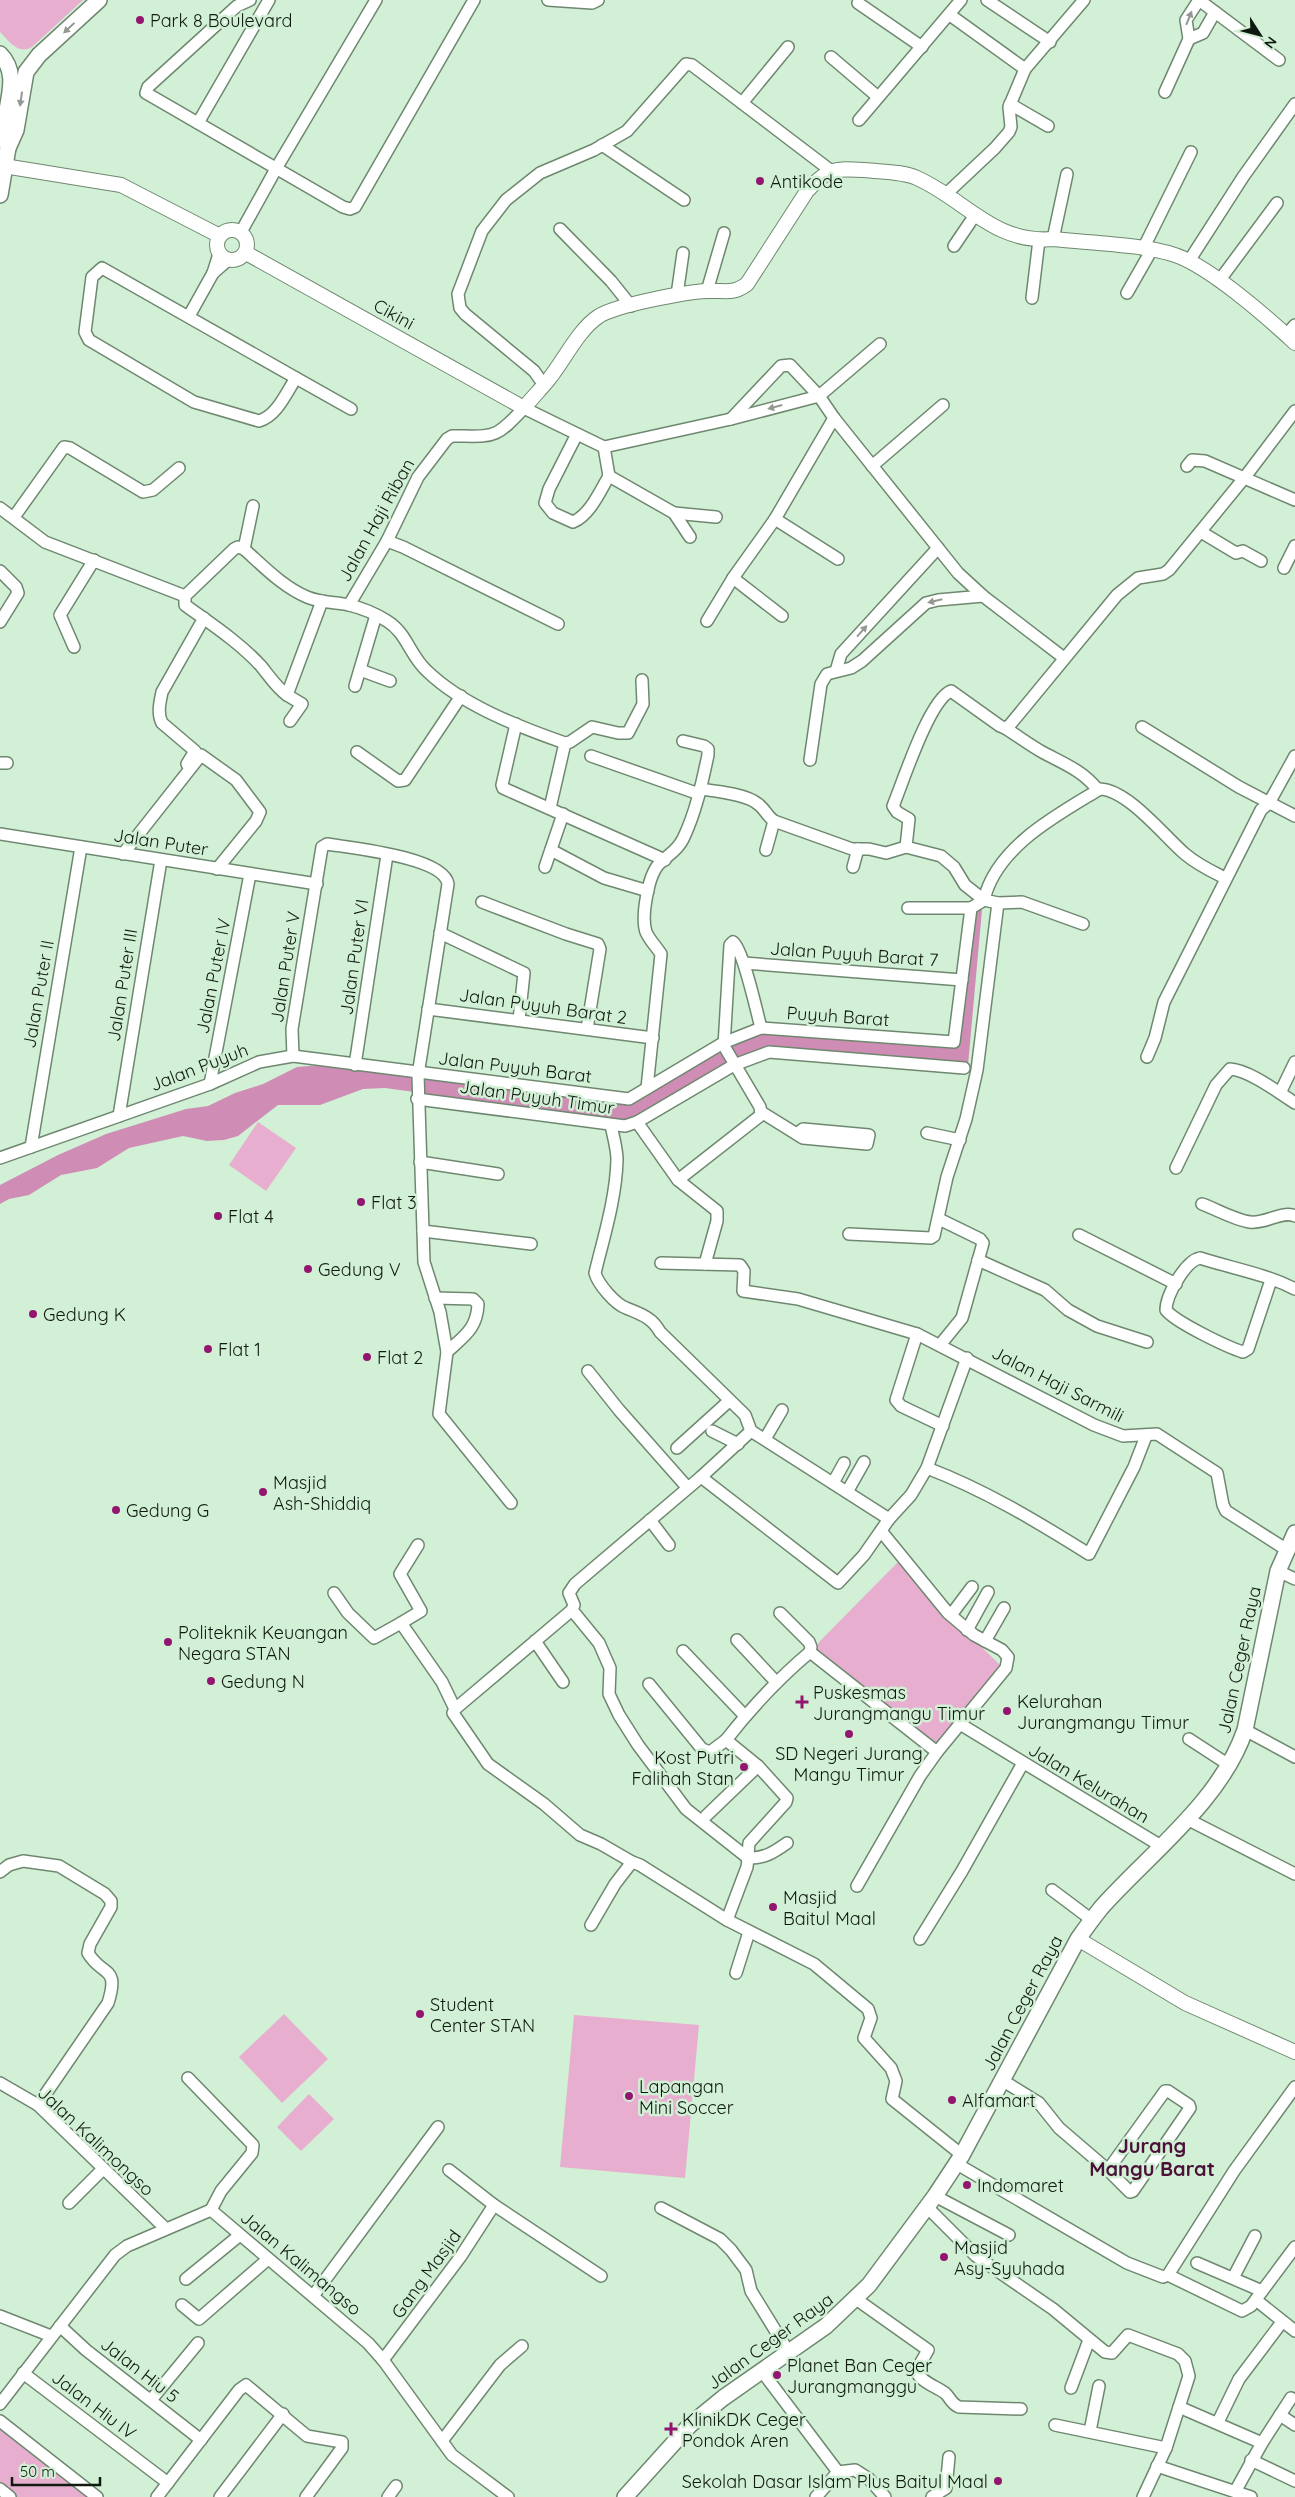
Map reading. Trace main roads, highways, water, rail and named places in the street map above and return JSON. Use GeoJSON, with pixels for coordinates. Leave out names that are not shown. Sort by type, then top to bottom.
{"type":"FeatureCollection","features":[{"type":"Feature","properties":{"kind":"main road"},"geometry":{"type":"LineString","coordinates":[[0,195],[2,166],[16,130],[26,72],[39,56],[99,0]]}},
{"type":"Feature","properties":{"kind":"main road"},"geometry":{"type":"LineString","coordinates":[[3,56],[22,62],[39,56]]}},
{"type":"Feature","properties":{"kind":"main road"},"geometry":{"type":"LineString","coordinates":[[3,56],[12,79],[5,128],[8,148]]}},
{"type":"Feature","properties":{"kind":"main road","name":"Jalan Ceger Raya"},"geometry":{"type":"LineString","coordinates":[[625,2497],[690,2425],[788,2351],[826,2326],[856,2300],[931,2202],[959,2160],[1078,1939],[1092,1920],[1187,1819],[1229,1765],[1245,1730],[1278,1571],[1295,1533]]}},
{"type":"Feature","properties":{"kind":"place","name":"Park 8 Boulevard"},"geometry":{"type":"Point","coordinates":[140,20]}},
{"type":"Feature","properties":{"kind":"place","name":"Antikode"},"geometry":{"type":"Point","coordinates":[760,181]}},
{"type":"Feature","properties":{"kind":"place","name":"Flat 3"},"geometry":{"type":"Point","coordinates":[361,1202]}},
{"type":"Feature","properties":{"kind":"place","name":"Flat 4"},"geometry":{"type":"Point","coordinates":[218,1216]}},
{"type":"Feature","properties":{"kind":"place","name":"Gedung V"},"geometry":{"type":"Point","coordinates":[308,1269]}},
{"type":"Feature","properties":{"kind":"place","name":"Gedung K"},"geometry":{"type":"Point","coordinates":[33,1314]}},
{"type":"Feature","properties":{"kind":"place","name":"Flat 1"},"geometry":{"type":"Point","coordinates":[208,1349]}},
{"type":"Feature","properties":{"kind":"place","name":"Flat 2"},"geometry":{"type":"Point","coordinates":[367,1357]}},
{"type":"Feature","properties":{"kind":"place","name":"Masjid Ash-Shiddiq"},"geometry":{"type":"Point","coordinates":[263,1492]}},
{"type":"Feature","properties":{"kind":"place","name":"Gedung G"},"geometry":{"type":"Point","coordinates":[116,1510]}},
{"type":"Feature","properties":{"kind":"place","name":"Politeknik Keuangan Negara STAN"},"geometry":{"type":"Point","coordinates":[168,1642]}},
{"type":"Feature","properties":{"kind":"place","name":"Gedung N"},"geometry":{"type":"Point","coordinates":[211,1681]}},
{"type":"Feature","properties":{"kind":"place","name":"Puskesmas Jurangmangu Timur"},"geometry":{"type":"Point","coordinates":[802,1702]}},
{"type":"Feature","properties":{"kind":"place","name":"Kelurahan Jurangmangu Timur"},"geometry":{"type":"Point","coordinates":[1007,1711]}},
{"type":"Feature","properties":{"kind":"place","name":"SD Negeri Jurang Mangu Timur"},"geometry":{"type":"Point","coordinates":[849,1734]}},
{"type":"Feature","properties":{"kind":"place","name":"Kost Putri Falihah Stan"},"geometry":{"type":"Point","coordinates":[744,1767]}},
{"type":"Feature","properties":{"kind":"place","name":"Masjid Baitul Maal"},"geometry":{"type":"Point","coordinates":[773,1907]}},
{"type":"Feature","properties":{"kind":"place","name":"Student Center STAN"},"geometry":{"type":"Point","coordinates":[420,2014]}},
{"type":"Feature","properties":{"kind":"place","name":"Lapangan Mini Soccer"},"geometry":{"type":"Point","coordinates":[629,2096]}},
{"type":"Feature","properties":{"kind":"place","name":"Alfamart"},"geometry":{"type":"Point","coordinates":[952,2100]}},
{"type":"Feature","properties":{"kind":"place","name":"Indomaret"},"geometry":{"type":"Point","coordinates":[967,2185]}},
{"type":"Feature","properties":{"kind":"place","name":"Masjid Asy-Syuhada"},"geometry":{"type":"Point","coordinates":[944,2257]}},
{"type":"Feature","properties":{"kind":"place","name":"Planet Ban Ceger Jurangmanggu"},"geometry":{"type":"Point","coordinates":[777,2375]}},
{"type":"Feature","properties":{"kind":"place","name":"KlinikDK Ceger Pondok Aren"},"geometry":{"type":"Point","coordinates":[671,2429]}},
{"type":"Feature","properties":{"kind":"place","name":"Sekolah Dasar Islam Plus Baitul Maal"},"geometry":{"type":"Point","coordinates":[998,2481]}},
{"type":"Feature","properties":{"kind":"district","name":"Jurang Mangu Barat"},"geometry":{"type":"Point","coordinates":[1152,2156]}}]}
